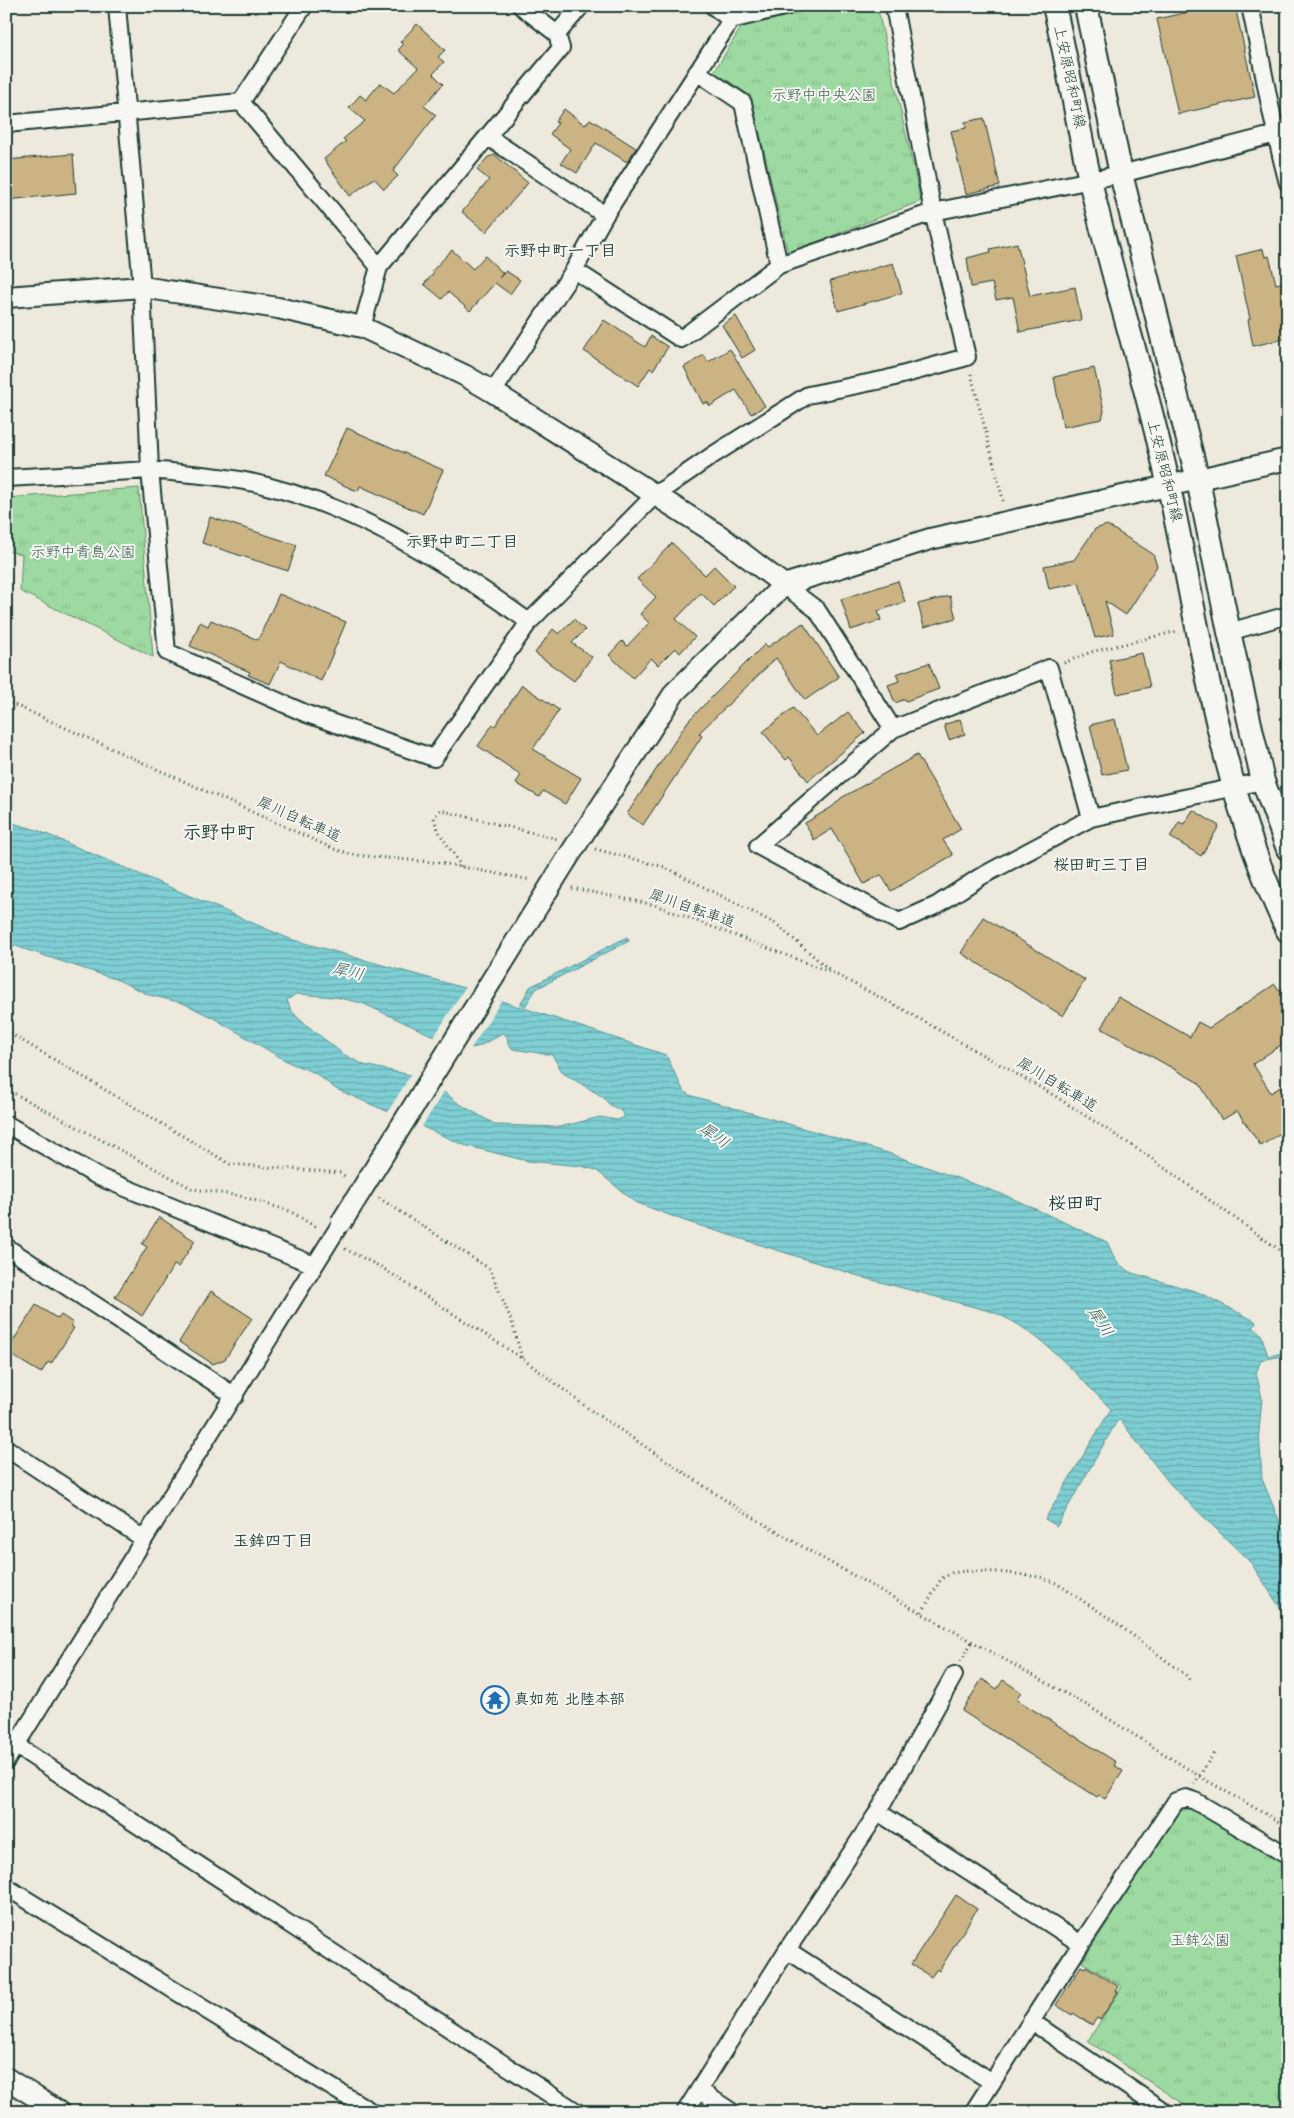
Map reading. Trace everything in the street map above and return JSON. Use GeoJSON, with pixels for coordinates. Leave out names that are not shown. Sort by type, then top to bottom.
{"type":"FeatureCollection","features":[{"type":"Feature","properties":{"kind":"main road","name":"上安原昭和町線"},"geometry":{"type":"LineString","coordinates":[[1054,6],[1090,180],[1168,484],[1219,730],[1234,787],[1268,887],[1288,931]]}},
{"type":"Feature","properties":{"kind":"main road","name":"上安原昭和町線"},"geometry":{"type":"LineString","coordinates":[[1086,6],[1122,174],[1198,480],[1229,632],[1263,781],[1288,850]]}},
{"type":"Feature","properties":{"kind":"street"},"geometry":{"type":"LineString","coordinates":[[117,6],[142,287],[150,470],[167,652],[306,714],[434,758],[529,622],[655,495],[713,455],[808,395],[887,379],[966,357],[933,212],[894,6]]}},
{"type":"Feature","properties":{"kind":"street"},"geometry":{"type":"LineString","coordinates":[[241,102],[304,6]]}},
{"type":"Feature","properties":{"kind":"street"},"geometry":{"type":"LineString","coordinates":[[362,327],[379,267],[561,48],[557,34],[522,6]]}},
{"type":"Feature","properties":{"kind":"street"},"geometry":{"type":"LineString","coordinates":[[557,34],[581,6]]}},
{"type":"Feature","properties":{"kind":"street"},"geometry":{"type":"LineString","coordinates":[[713,6],[732,20]]}},
{"type":"Feature","properties":{"kind":"street"},"geometry":{"type":"LineString","coordinates":[[493,392],[574,270],[606,215],[732,20],[788,6]]}},
{"type":"Feature","properties":{"kind":"street"},"geometry":{"type":"LineString","coordinates":[[1250,6],[1267,83],[1281,133],[1288,184]]}},
{"type":"Feature","properties":{"kind":"street"},"geometry":{"type":"LineString","coordinates":[[697,72],[743,103],[779,265]]}},
{"type":"Feature","properties":{"kind":"street"},"geometry":{"type":"LineString","coordinates":[[6,124],[241,102]]}},
{"type":"Feature","properties":{"kind":"street"},"geometry":{"type":"LineString","coordinates":[[241,102],[379,267]]}},
{"type":"Feature","properties":{"kind":"street"},"geometry":{"type":"LineString","coordinates":[[574,270],[681,338],[779,265],[933,212],[1122,174],[1281,133]]}},
{"type":"Feature","properties":{"kind":"street"},"geometry":{"type":"LineString","coordinates":[[488,137],[606,215]]}},
{"type":"Feature","properties":{"kind":"street"},"geometry":{"type":"LineString","coordinates":[[6,297],[142,287],[278,308],[362,327],[464,375],[720,536],[817,610],[893,729]]}},
{"type":"Feature","properties":{"kind":"street"},"geometry":{"type":"LineString","coordinates":[[6,1761],[11,1742],[235,1396],[314,1265],[325,1235],[341,1223],[572,851],[675,692],[784,585],[930,539],[1168,484],[1198,480],[1288,459]]}},
{"type":"Feature","properties":{"kind":"street"},"geometry":{"type":"LineString","coordinates":[[6,478],[150,470],[235,480],[268,486],[325,506],[420,550],[529,622]]}},
{"type":"Feature","properties":{"kind":"street"},"geometry":{"type":"LineString","coordinates":[[1229,632],[1288,615]]}},
{"type":"Feature","properties":{"kind":"street"},"geometry":{"type":"LineString","coordinates":[[1091,818],[1049,668],[893,729],[758,846],[899,922],[937,905],[980,878],[1091,818],[1263,781]]}},
{"type":"Feature","properties":{"kind":"street"},"geometry":{"type":"LineString","coordinates":[[6,1124],[99,1177],[314,1265]]}},
{"type":"Feature","properties":{"kind":"street"},"geometry":{"type":"LineString","coordinates":[[6,1247],[235,1396]]}},
{"type":"Feature","properties":{"kind":"street"},"geometry":{"type":"LineString","coordinates":[[6,1448],[144,1539]]}},
{"type":"Feature","properties":{"kind":"street"},"geometry":{"type":"LineString","coordinates":[[685,2112],[787,1950],[878,1812],[954,1675]]}},
{"type":"Feature","properties":{"kind":"street"},"geometry":{"type":"LineString","coordinates":[[11,1742],[577,2112]]}},
{"type":"Feature","properties":{"kind":"street"},"geometry":{"type":"LineString","coordinates":[[973,2112],[1176,1801],[1186,1798],[1195,1801],[1288,1856]]}},
{"type":"Feature","properties":{"kind":"street"},"geometry":{"type":"LineString","coordinates":[[878,1812],[1081,1944]]}},
{"type":"Feature","properties":{"kind":"street"},"geometry":{"type":"LineString","coordinates":[[6,1887],[372,2112]]}},
{"type":"Feature","properties":{"kind":"street"},"geometry":{"type":"LineString","coordinates":[[787,1950],[992,2082]]}},
{"type":"Feature","properties":{"kind":"street"},"geometry":{"type":"LineString","coordinates":[[1031,2021],[1157,2109]]}},
{"type":"Feature","properties":{"kind":"street"},"geometry":{"type":"LineString","coordinates":[[6,2078],[59,2112]]}},
{"type":"Feature","properties":{"kind":"street"},"geometry":{"type":"LineString","coordinates":[[699,2090],[732,2112]]}},
{"type":"Feature","properties":{"kind":"path"},"geometry":{"type":"LineString","coordinates":[[966,357],[1009,521]]}},
{"type":"Feature","properties":{"kind":"path"},"geometry":{"type":"LineString","coordinates":[[1049,668],[1091,652],[1198,626]]}},
{"type":"Feature","properties":{"kind":"path","name":"犀川自転車道"},"geometry":{"type":"LineString","coordinates":[[6,701],[334,849],[355,855],[461,866],[538,882]]}},
{"type":"Feature","properties":{"kind":"path"},"geometry":{"type":"LineString","coordinates":[[461,866],[453,850],[436,828],[434,818],[440,810],[572,851],[665,867],[776,924],[833,973]]}},
{"type":"Feature","properties":{"kind":"path","name":"犀川自転車道"},"geometry":{"type":"LineString","coordinates":[[567,887],[655,905],[833,973],[904,1010],[1055,1096],[1142,1152],[1288,1256]]}},
{"type":"Feature","properties":{"kind":"path"},"geometry":{"type":"LineString","coordinates":[[6,1031],[230,1164],[340,1173],[348,1179]]}},
{"type":"Feature","properties":{"kind":"path"},"geometry":{"type":"LineString","coordinates":[[6,1089],[193,1189],[240,1196],[290,1211],[325,1235],[523,1358],[588,1409],[734,1506],[813,1553],[973,1640],[1090,1707],[1199,1776],[1288,1827]]}},
{"type":"Feature","properties":{"kind":"path"},"geometry":{"type":"LineString","coordinates":[[373,1195],[490,1269],[512,1322],[523,1358]]}},
{"type":"Feature","properties":{"kind":"path"},"geometry":{"type":"LineString","coordinates":[[922,1612],[941,1579],[952,1573],[965,1571],[999,1572],[1040,1577],[1056,1583],[1112,1620],[1187,1676],[1192,1683]]}},
{"type":"Feature","properties":{"kind":"path"},"geometry":{"type":"LineString","coordinates":[[954,1675],[973,1640]]}},
{"type":"Feature","properties":{"kind":"path"},"geometry":{"type":"LineString","coordinates":[[1199,1776],[1214,1753]]}},
{"type":"Feature","properties":{"kind":"green space","name":"示野中中央公園"},"geometry":{"type":"Polygon","coordinates":[[[829,6],[877,6],[921,201],[788,253],[751,96],[714,72],[742,26],[829,6]]]}},
{"type":"Feature","properties":{"kind":"green space","name":"示野中青島公園"},"geometry":{"type":"Polygon","coordinates":[[[139,488],[153,657],[20,591],[22,554],[6,551],[6,498],[139,488]]]}},
{"type":"Feature","properties":{"kind":"green space","name":"玉鉾公園"},"geometry":{"type":"Polygon","coordinates":[[[1192,1808],[1288,1864],[1288,2112],[1195,2112],[1088,2041],[1122,1987],[1082,1962],[1179,1811],[1192,1808]]]}},
{"type":"Feature","properties":{"kind":"water","name":"犀川"},"geometry":{"type":"Polygon","coordinates":[[[6,818],[16,824],[37,830],[290,939],[464,988],[519,1007],[530,987],[627,937],[629,941],[536,989],[524,1008],[666,1055],[683,1090],[689,1095],[888,1153],[1007,1196],[1107,1242],[1117,1263],[1132,1273],[1198,1292],[1255,1321],[1256,1324],[1253,1327],[1261,1334],[1268,1356],[1288,1352],[1288,1355],[1261,1360],[1256,1373],[1262,1398],[1259,1431],[1262,1479],[1288,1542],[1288,1620],[1251,1563],[1170,1484],[1120,1420],[1117,1421],[1057,1526],[1045,1519],[1111,1409],[1056,1354],[1027,1330],[1010,1320],[993,1312],[865,1278],[685,1221],[635,1202],[596,1170],[581,1166],[527,1161],[464,1145],[336,1089],[315,1073],[290,1063],[215,1019],[183,1003],[149,995],[118,980],[12,945],[6,941],[6,818]],[[296,994],[287,1000],[291,1010],[299,1019],[343,1054],[364,1065],[411,1075],[444,1092],[458,1103],[496,1125],[560,1127],[600,1117],[617,1120],[625,1117],[621,1111],[609,1104],[603,1097],[563,1073],[552,1055],[513,1049],[508,1043],[507,1036],[502,1033],[473,1048],[429,1034],[362,1003],[335,997],[296,994]]]}},
{"type":"Feature","properties":{"kind":"pier"},"geometry":{"type":"Polygon","coordinates":[[[466,986],[503,998],[470,1050],[434,1037],[466,986]]]}},
{"type":"Feature","properties":{"kind":"pier"},"geometry":{"type":"Polygon","coordinates":[[[412,1073],[445,1090],[421,1128],[387,1113],[412,1073]]]}},
{"type":"Feature","properties":{"kind":"building"},"geometry":{"type":"Polygon","coordinates":[[[1215,6],[1235,6],[1255,97],[1178,114],[1157,19],[1215,6]]]}},
{"type":"Feature","properties":{"kind":"building"},"geometry":{"type":"Polygon","coordinates":[[[417,24],[445,50],[438,57],[444,62],[433,74],[443,84],[424,106],[436,115],[393,171],[398,176],[384,189],[374,178],[350,196],[324,159],[346,141],[343,139],[365,121],[349,108],[360,95],[366,100],[380,83],[394,93],[418,68],[398,50],[403,45],[400,42],[417,24]]]}},
{"type":"Feature","properties":{"kind":"building"},"geometry":{"type":"Polygon","coordinates":[[[564,109],[585,125],[590,119],[636,148],[627,162],[596,143],[577,173],[561,163],[570,149],[550,134],[558,123],[555,122],[564,109]]]}},
{"type":"Feature","properties":{"kind":"building"},"geometry":{"type":"Polygon","coordinates":[[[984,118],[1000,186],[966,194],[951,131],[966,128],[965,122],[984,118]]]}},
{"type":"Feature","properties":{"kind":"building"},"geometry":{"type":"Polygon","coordinates":[[[73,154],[76,193],[6,200],[6,160],[73,154]]]}},
{"type":"Feature","properties":{"kind":"building"},"geometry":{"type":"Polygon","coordinates":[[[495,155],[528,183],[486,232],[462,212],[489,180],[477,170],[488,157],[495,155]]]}},
{"type":"Feature","properties":{"kind":"building"},"geometry":{"type":"Polygon","coordinates":[[[1017,243],[1030,296],[1075,287],[1081,320],[1020,332],[1013,297],[996,300],[992,283],[971,287],[967,258],[991,252],[990,249],[1017,243]]]}},
{"type":"Feature","properties":{"kind":"building"},"geometry":{"type":"Polygon","coordinates":[[[1263,249],[1265,257],[1269,256],[1276,284],[1284,282],[1288,301],[1288,338],[1253,346],[1248,320],[1250,319],[1236,256],[1263,249]]]}},
{"type":"Feature","properties":{"kind":"building"},"geometry":{"type":"Polygon","coordinates":[[[452,250],[473,269],[485,256],[503,273],[499,278],[506,271],[520,280],[510,294],[495,283],[470,311],[448,292],[442,299],[424,284],[434,273],[432,271],[452,250]]]}},
{"type":"Feature","properties":{"kind":"building"},"geometry":{"type":"Polygon","coordinates":[[[893,263],[902,293],[838,311],[830,281],[893,263]]]}},
{"type":"Feature","properties":{"kind":"building"},"geometry":{"type":"Polygon","coordinates":[[[736,316],[755,350],[742,358],[722,325],[736,316]]]}},
{"type":"Feature","properties":{"kind":"building"},"geometry":{"type":"Polygon","coordinates":[[[604,320],[645,347],[651,336],[668,347],[653,370],[650,368],[638,386],[584,351],[604,320]]]}},
{"type":"Feature","properties":{"kind":"building"},"geometry":{"type":"Polygon","coordinates":[[[730,349],[765,406],[751,414],[736,390],[710,406],[707,402],[703,404],[684,367],[704,355],[708,362],[730,349]]]}},
{"type":"Feature","properties":{"kind":"building"},"geometry":{"type":"Polygon","coordinates":[[[1094,368],[1104,411],[1102,419],[1063,427],[1054,377],[1094,368]]]}},
{"type":"Feature","properties":{"kind":"building"},"geometry":{"type":"Polygon","coordinates":[[[347,428],[443,470],[423,514],[360,486],[358,491],[324,476],[347,428]]]}},
{"type":"Feature","properties":{"kind":"building"},"geometry":{"type":"Polygon","coordinates":[[[210,517],[297,545],[288,571],[202,543],[210,517]]]}},
{"type":"Feature","properties":{"kind":"building"},"geometry":{"type":"Polygon","coordinates":[[[1107,525],[1153,554],[1157,566],[1126,615],[1105,601],[1114,634],[1095,638],[1079,583],[1049,589],[1044,566],[1074,560],[1095,529],[1107,525]]]}},
{"type":"Feature","properties":{"kind":"building"},"geometry":{"type":"Polygon","coordinates":[[[672,543],[705,575],[714,566],[734,586],[714,606],[701,593],[676,619],[695,637],[680,653],[675,648],[658,665],[651,658],[633,678],[609,655],[622,641],[627,646],[649,623],[640,614],[656,597],[637,579],[672,543]]]}},
{"type":"Feature","properties":{"kind":"building"},"geometry":{"type":"Polygon","coordinates":[[[898,581],[905,602],[878,611],[881,620],[851,630],[841,599],[898,581]]]}},
{"type":"Feature","properties":{"kind":"building"},"geometry":{"type":"Polygon","coordinates":[[[279,594],[346,622],[321,681],[281,661],[270,684],[248,675],[250,672],[190,646],[200,622],[208,626],[211,620],[258,640],[279,594]]]}},
{"type":"Feature","properties":{"kind":"building"},"geometry":{"type":"Polygon","coordinates":[[[950,596],[956,618],[924,627],[918,604],[950,596]]]}},
{"type":"Feature","properties":{"kind":"building"},"geometry":{"type":"Polygon","coordinates":[[[574,619],[585,630],[572,643],[592,657],[574,681],[535,653],[553,629],[559,634],[574,619]]]}},
{"type":"Feature","properties":{"kind":"building"},"geometry":{"type":"Polygon","coordinates":[[[803,623],[839,677],[805,700],[776,658],[699,733],[702,736],[643,825],[627,814],[688,721],[765,644],[768,647],[803,623]]]}},
{"type":"Feature","properties":{"kind":"building"},"geometry":{"type":"Polygon","coordinates":[[[1142,653],[1150,687],[1117,694],[1109,660],[1142,653]]]}},
{"type":"Feature","properties":{"kind":"building"},"geometry":{"type":"Polygon","coordinates":[[[929,663],[939,689],[895,703],[888,685],[899,681],[896,674],[929,663]]]}},
{"type":"Feature","properties":{"kind":"building"},"geometry":{"type":"Polygon","coordinates":[[[522,685],[559,710],[533,749],[581,778],[565,804],[543,791],[539,797],[516,783],[521,775],[478,746],[493,724],[495,726],[522,685]]]}},
{"type":"Feature","properties":{"kind":"building"},"geometry":{"type":"Polygon","coordinates":[[[793,708],[817,736],[848,712],[865,733],[808,781],[789,757],[786,760],[763,732],[793,708]]]}},
{"type":"Feature","properties":{"kind":"building"},"geometry":{"type":"Polygon","coordinates":[[[960,719],[965,734],[949,740],[944,725],[960,719]]]}},
{"type":"Feature","properties":{"kind":"building"},"geometry":{"type":"Polygon","coordinates":[[[1115,719],[1127,770],[1102,775],[1090,725],[1115,719]]]}},
{"type":"Feature","properties":{"kind":"building"},"geometry":{"type":"Polygon","coordinates":[[[917,755],[961,829],[943,840],[953,855],[891,891],[881,875],[864,884],[832,829],[814,840],[805,823],[832,807],[841,798],[917,755]]]}},
{"type":"Feature","properties":{"kind":"building"},"geometry":{"type":"Polygon","coordinates":[[[1193,810],[1219,826],[1201,856],[1170,837],[1179,822],[1184,824],[1193,810]]]}},
{"type":"Feature","properties":{"kind":"building"},"geometry":{"type":"Polygon","coordinates":[[[983,917],[1085,980],[1063,1016],[961,953],[983,917]]]}},
{"type":"Feature","properties":{"kind":"building"},"geometry":{"type":"Polygon","coordinates":[[[1275,984],[1279,990],[1282,988],[1288,996],[1288,1040],[1253,1064],[1271,1093],[1288,1082],[1288,1128],[1261,1146],[1237,1111],[1222,1120],[1199,1083],[1101,1028],[1118,997],[1190,1037],[1198,1022],[1209,1028],[1275,984]]]}},
{"type":"Feature","properties":{"kind":"building"},"geometry":{"type":"Polygon","coordinates":[[[159,1217],[195,1241],[178,1267],[174,1265],[142,1316],[115,1297],[147,1247],[142,1244],[159,1217]]]}},
{"type":"Feature","properties":{"kind":"building"},"geometry":{"type":"Polygon","coordinates":[[[211,1291],[252,1318],[225,1359],[213,1364],[179,1342],[211,1291]]]}},
{"type":"Feature","properties":{"kind":"building"},"geometry":{"type":"Polygon","coordinates":[[[36,1305],[58,1319],[61,1315],[73,1323],[71,1326],[74,1328],[51,1364],[48,1362],[41,1373],[6,1352],[36,1305]]]}},
{"type":"Feature","properties":{"kind":"building"},"geometry":{"type":"Polygon","coordinates":[[[982,1679],[997,1689],[1003,1680],[1021,1692],[1016,1699],[1116,1762],[1114,1765],[1123,1771],[1105,1799],[1099,1795],[1097,1797],[962,1711],[982,1679]]]}},
{"type":"Feature","properties":{"kind":"building"},"geometry":{"type":"Polygon","coordinates":[[[956,1895],[977,1909],[939,1971],[937,1969],[931,1977],[911,1964],[956,1895]]]}},
{"type":"Feature","properties":{"kind":"building"},"geometry":{"type":"Polygon","coordinates":[[[1081,1966],[1085,1968],[1086,1966],[1119,1987],[1116,1991],[1118,1992],[1100,2020],[1097,2018],[1092,2025],[1056,2005],[1081,1966]]]}},
{"type":"Feature","properties":{"kind":"place","name":"真如苑 北陸本部"},"geometry":{"type":"Point","coordinates":[495,1700]}},
{"type":"Feature","properties":{"kind":"district","name":"示野中町一丁目"},"geometry":{"type":"Point","coordinates":[560,251]}},
{"type":"Feature","properties":{"kind":"district","name":"示野中町二丁目"},"geometry":{"type":"Point","coordinates":[462,542]}},
{"type":"Feature","properties":{"kind":"district","name":"示野中町"},"geometry":{"type":"Point","coordinates":[219,833]}},
{"type":"Feature","properties":{"kind":"district","name":"桜田町三丁目"},"geometry":{"type":"Point","coordinates":[1101,865]}},
{"type":"Feature","properties":{"kind":"district","name":"桜田町"},"geometry":{"type":"Point","coordinates":[1075,1204]}},
{"type":"Feature","properties":{"kind":"district","name":"玉鉾四丁目"},"geometry":{"type":"Point","coordinates":[273,1541]}}]}
